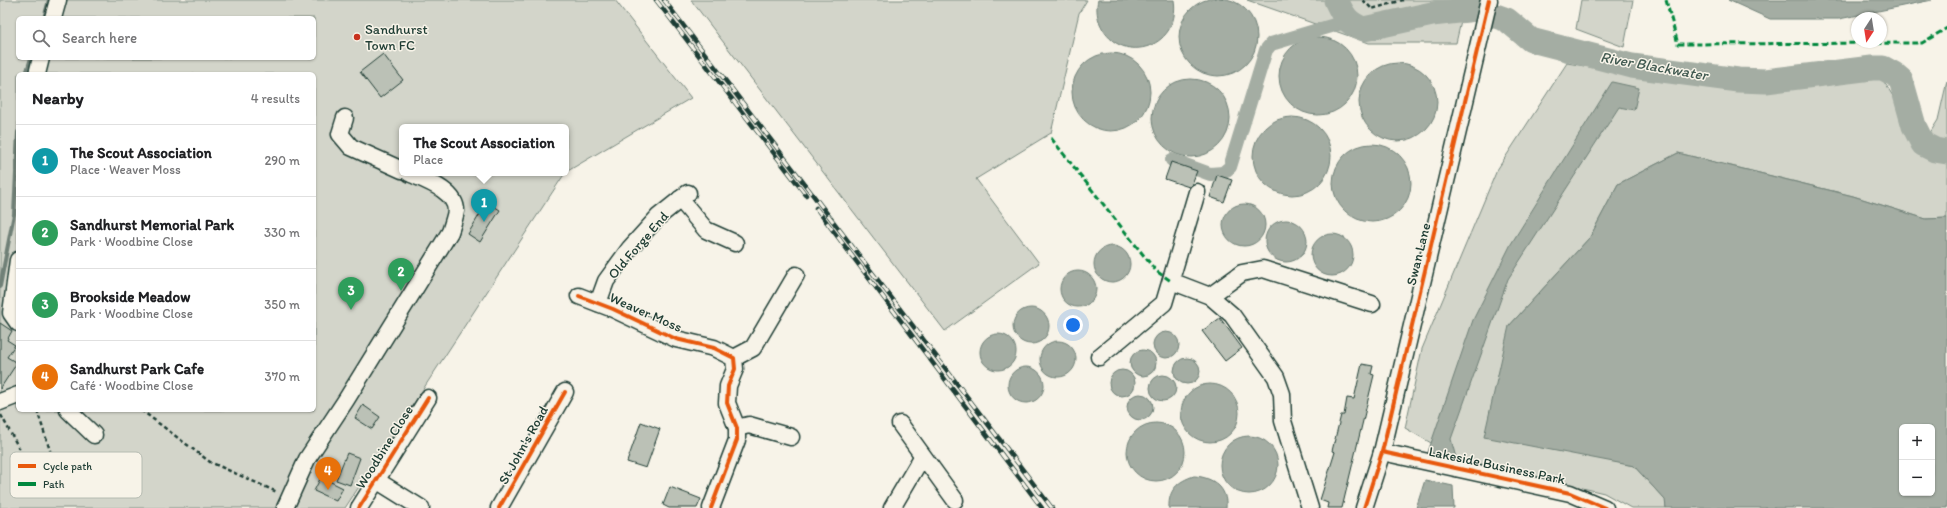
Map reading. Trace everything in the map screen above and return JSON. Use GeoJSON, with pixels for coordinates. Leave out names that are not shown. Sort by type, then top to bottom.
{"type":"FeatureCollection","features":[{"type":"Feature","properties":{"kind":"street"},"geometry":{"type":"LineString","coordinates":[[54,16],[58,0]]}},
{"type":"Feature","properties":{"kind":"street","name":"Swan Lane"},"geometry":{"type":"LineString","coordinates":[[1364,508],[1382,452],[1478,54],[1489,2]]}},
{"type":"Feature","properties":{"kind":"street"},"geometry":{"type":"LineString","coordinates":[[38,72],[40,60]]}},
{"type":"Feature","properties":{"kind":"street"},"geometry":{"type":"LineString","coordinates":[[345,118],[340,134],[351,147],[399,169]]}},
{"type":"Feature","properties":{"kind":"street"},"geometry":{"type":"LineString","coordinates":[[285,508],[307,459],[346,400],[450,232],[456,211],[453,201],[440,187],[416,176]]}},
{"type":"Feature","properties":{"kind":"street"},"geometry":{"type":"LineString","coordinates":[[1100,357],[1164,303],[1197,192]]}},
{"type":"Feature","properties":{"kind":"street","name":"Old Forge End"},"geometry":{"type":"LineString","coordinates":[[598,303],[606,281],[630,248],[658,217],[684,196],[706,230],[735,243]]}},
{"type":"Feature","properties":{"kind":"street"},"geometry":{"type":"LineString","coordinates":[[1210,296],[1242,273],[1263,269],[1372,304]]}},
{"type":"Feature","properties":{"kind":"street"},"geometry":{"type":"LineString","coordinates":[[16,275],[11,314],[16,320]]}},
{"type":"Feature","properties":{"kind":"street"},"geometry":{"type":"LineString","coordinates":[[711,508],[737,440],[737,428],[726,403],[728,386],[735,369],[734,358],[753,348],[796,275]]}},
{"type":"Feature","properties":{"kind":"street"},"geometry":{"type":"LineString","coordinates":[[1171,281],[1210,296],[1232,315],[1276,376],[1282,394],[1283,421],[1310,508]]}},
{"type":"Feature","properties":{"kind":"street","name":"Weaver Moss"},"geometry":{"type":"LineString","coordinates":[[580,296],[676,339],[714,348],[734,358]]}},
{"type":"Feature","properties":{"kind":"street","name":"St John's Road"},"geometry":{"type":"LineString","coordinates":[[499,508],[565,392]]}},
{"type":"Feature","properties":{"kind":"street"},"geometry":{"type":"LineString","coordinates":[[0,402],[16,396]]}},
{"type":"Feature","properties":{"kind":"street","name":"Woodbine Close"},"geometry":{"type":"LineString","coordinates":[[359,508],[428,398]]}},
{"type":"Feature","properties":{"kind":"street"},"geometry":{"type":"LineString","coordinates":[[70,412],[94,435]]}},
{"type":"Feature","properties":{"kind":"street"},"geometry":{"type":"LineString","coordinates":[[900,424],[922,457],[955,500]]}},
{"type":"Feature","properties":{"kind":"street"},"geometry":{"type":"LineString","coordinates":[[737,428],[749,425],[791,437]]}},
{"type":"Feature","properties":{"kind":"street","name":"Lakeside Business Park"},"geometry":{"type":"LineString","coordinates":[[1382,452],[1570,493],[1605,508]]}},
{"type":"Feature","properties":{"kind":"street"},"geometry":{"type":"LineString","coordinates":[[892,508],[922,457]]}},
{"type":"Feature","properties":{"kind":"street"},"geometry":{"type":"LineString","coordinates":[[376,480],[421,508]]}},
{"type":"Feature","properties":{"kind":"path"},"geometry":{"type":"LineString","coordinates":[[1363,0],[1372,9],[1403,0]]}},
{"type":"Feature","properties":{"kind":"path"},"geometry":{"type":"LineString","coordinates":[[38,412],[50,452]]}},
{"type":"Feature","properties":{"kind":"path"},"geometry":{"type":"LineString","coordinates":[[144,412],[210,462],[279,493]]}},
{"type":"Feature","properties":{"kind":"path"},"geometry":{"type":"LineString","coordinates":[[0,414],[21,452]]}},
{"type":"Feature","properties":{"kind":"shaded area"},"geometry":{"type":"Polygon","coordinates":[[[1210,-1],[1226,-1],[1240,5],[1250,15],[1256,29],[1256,45],[1250,59],[1240,69],[1226,75],[1210,75],[1196,69],[1186,59],[1180,45],[1180,29],[1186,15],[1196,5],[1210,-1]]]}},
{"type":"Feature","properties":{"kind":"shaded area"},"geometry":{"type":"Polygon","coordinates":[[[0,0],[615,0],[691,98],[569,170],[569,124],[399,124],[399,176],[563,176],[345,508],[0,508],[0,0]]]}},
{"type":"Feature","properties":{"kind":"shaded area"},"geometry":{"type":"Polygon","coordinates":[[[691,0],[1087,0],[1079,13],[1051,133],[976,179],[1039,263],[945,331],[691,0]]]}},
{"type":"Feature","properties":{"kind":"shaded area"},"geometry":{"type":"Polygon","coordinates":[[[1098,0],[1174,0],[1174,17],[1168,31],[1158,41],[1146,47],[1132,48],[1119,45],[1107,36],[1098,19],[1098,0]]]}},
{"type":"Feature","properties":{"kind":"shaded area"},"geometry":{"type":"Polygon","coordinates":[[[1247,0],[1466,0],[1456,43],[1369,43],[1247,0]]]}},
{"type":"Feature","properties":{"kind":"shaded area"},"geometry":{"type":"Polygon","coordinates":[[[1581,0],[1633,0],[1624,47],[1576,29],[1581,0]]]}},
{"type":"Feature","properties":{"kind":"shaded area"},"geometry":{"type":"Polygon","coordinates":[[[1728,0],[1932,0],[1873,12],[1851,12],[1851,17],[1839,19],[1770,19],[1728,0]]]}},
{"type":"Feature","properties":{"kind":"shaded area"},"geometry":{"type":"Polygon","coordinates":[[[1318,37],[1333,40],[1346,48],[1354,61],[1357,76],[1354,91],[1346,104],[1333,112],[1318,115],[1303,112],[1290,104],[1282,91],[1279,76],[1282,61],[1290,48],[1303,40],[1318,37]]]}},
{"type":"Feature","properties":{"kind":"shaded area"},"geometry":{"type":"Polygon","coordinates":[[[1111,53],[1126,56],[1139,64],[1147,77],[1150,92],[1147,107],[1139,120],[1126,128],[1111,131],[1096,128],[1083,120],[1075,107],[1072,92],[1075,77],[1083,64],[1096,56],[1111,53]]]}},
{"type":"Feature","properties":{"kind":"shaded area"},"geometry":{"type":"Polygon","coordinates":[[[1398,63],[1413,66],[1426,74],[1434,87],[1437,102],[1434,117],[1426,130],[1413,138],[1398,141],[1383,138],[1370,130],[1362,117],[1359,102],[1362,87],[1370,74],[1383,66],[1398,63]]]}},
{"type":"Feature","properties":{"kind":"shaded area"},"geometry":{"type":"Polygon","coordinates":[[[1567,63],[1713,88],[1881,77],[1923,144],[1938,120],[1947,81],[1947,218],[1926,219],[1853,196],[1678,153],[1618,184],[1590,237],[1509,326],[1584,455],[1634,466],[1666,501],[1666,508],[1631,508],[1604,493],[1459,459],[1405,428],[1422,349],[1497,170],[1567,63]]]}},
{"type":"Feature","properties":{"kind":"shaded area"},"geometry":{"type":"Polygon","coordinates":[[[1191,79],[1206,82],[1219,90],[1227,103],[1230,118],[1227,133],[1219,146],[1206,154],[1191,157],[1176,154],[1163,146],[1155,133],[1152,118],[1155,103],[1163,90],[1176,82],[1191,79]]]}},
{"type":"Feature","properties":{"kind":"shaded area"},"geometry":{"type":"Polygon","coordinates":[[[1612,82],[1639,88],[1634,110],[1619,107],[1508,279],[1451,439],[1456,458],[1428,452],[1473,320],[1511,244],[1612,82]]]}},
{"type":"Feature","properties":{"kind":"shaded area"},"geometry":{"type":"Polygon","coordinates":[[[1292,117],[1307,120],[1320,128],[1328,141],[1331,156],[1328,171],[1320,184],[1307,192],[1292,195],[1277,192],[1264,184],[1256,171],[1253,156],[1256,141],[1264,128],[1277,120],[1292,117]]]}},
{"type":"Feature","properties":{"kind":"shaded area"},"geometry":{"type":"Polygon","coordinates":[[[1372,144],[1387,147],[1400,155],[1408,168],[1411,183],[1408,198],[1400,211],[1387,219],[1372,222],[1357,219],[1344,211],[1336,198],[1333,183],[1336,168],[1344,155],[1357,147],[1372,144]]]}},
{"type":"Feature","properties":{"kind":"shaded area"},"geometry":{"type":"Polygon","coordinates":[[[1678,153],[1853,196],[1926,219],[1947,218],[1947,508],[1666,508],[1665,500],[1634,466],[1484,437],[1509,326],[1590,237],[1618,184],[1678,153]]]}},
{"type":"Feature","properties":{"kind":"shaded area"},"geometry":{"type":"Polygon","coordinates":[[[1240,204],[1248,204],[1259,210],[1265,221],[1265,229],[1259,240],[1248,246],[1240,246],[1229,240],[1223,229],[1223,221],[1229,210],[1240,204]]]}},
{"type":"Feature","properties":{"kind":"shaded area"},"geometry":{"type":"Polygon","coordinates":[[[1282,220],[1290,220],[1301,226],[1307,237],[1307,245],[1301,256],[1290,262],[1282,262],[1271,256],[1265,245],[1265,237],[1271,226],[1282,220]]]}},
{"type":"Feature","properties":{"kind":"shaded area"},"geometry":{"type":"Polygon","coordinates":[[[1328,234],[1336,234],[1347,240],[1353,251],[1353,259],[1347,270],[1336,276],[1328,276],[1317,270],[1311,259],[1311,251],[1317,240],[1328,234]]]}},
{"type":"Feature","properties":{"kind":"shaded area"},"geometry":{"type":"Polygon","coordinates":[[[1116,246],[1125,251],[1129,257],[1129,271],[1125,277],[1116,282],[1108,282],[1099,277],[1095,271],[1094,260],[1099,251],[1105,247],[1116,246]]]}},
{"type":"Feature","properties":{"kind":"shaded area"},"geometry":{"type":"Polygon","coordinates":[[[1082,271],[1091,276],[1095,282],[1095,296],[1091,302],[1082,307],[1074,307],[1065,302],[1061,296],[1060,285],[1065,276],[1071,272],[1082,271]]]}},
{"type":"Feature","properties":{"kind":"shaded area"},"geometry":{"type":"Polygon","coordinates":[[[1035,308],[1044,313],[1048,319],[1048,333],[1044,339],[1035,344],[1027,344],[1018,339],[1014,333],[1013,322],[1018,313],[1024,309],[1035,308]]]}},
{"type":"Feature","properties":{"kind":"shaded area"},"geometry":{"type":"Polygon","coordinates":[[[1166,332],[1175,336],[1179,345],[1175,354],[1166,358],[1157,354],[1153,345],[1157,336],[1166,332]]]}},
{"type":"Feature","properties":{"kind":"shaded area"},"geometry":{"type":"Polygon","coordinates":[[[1002,334],[1011,339],[1015,345],[1015,359],[1011,365],[1002,370],[994,370],[985,365],[981,359],[980,348],[985,339],[991,335],[1002,334]]]}},
{"type":"Feature","properties":{"kind":"shaded area"},"geometry":{"type":"Polygon","coordinates":[[[1062,341],[1071,346],[1075,352],[1075,366],[1071,372],[1062,377],[1054,377],[1045,372],[1041,366],[1040,355],[1045,346],[1051,342],[1062,341]]]}},
{"type":"Feature","properties":{"kind":"shaded area"},"geometry":{"type":"Polygon","coordinates":[[[1143,350],[1152,354],[1156,363],[1152,372],[1143,376],[1134,372],[1130,363],[1134,354],[1143,350]]]}},
{"type":"Feature","properties":{"kind":"shaded area"},"geometry":{"type":"Polygon","coordinates":[[[1187,358],[1196,362],[1200,371],[1196,380],[1187,384],[1178,380],[1174,371],[1178,362],[1187,358]]]}},
{"type":"Feature","properties":{"kind":"shaded area"},"geometry":{"type":"Polygon","coordinates":[[[1030,367],[1039,372],[1043,378],[1043,392],[1039,398],[1030,403],[1022,403],[1013,398],[1009,392],[1008,381],[1013,372],[1019,368],[1030,367]]]}},
{"type":"Feature","properties":{"kind":"shaded area"},"geometry":{"type":"Polygon","coordinates":[[[1122,370],[1131,374],[1135,383],[1131,392],[1122,396],[1113,392],[1109,383],[1113,374],[1122,370]]]}},
{"type":"Feature","properties":{"kind":"shaded area"},"geometry":{"type":"Polygon","coordinates":[[[1163,375],[1172,379],[1176,388],[1172,397],[1163,401],[1154,397],[1150,388],[1154,379],[1163,375]]]}},
{"type":"Feature","properties":{"kind":"shaded area"},"geometry":{"type":"Polygon","coordinates":[[[1210,384],[1221,386],[1234,397],[1237,402],[1239,413],[1237,424],[1226,437],[1221,440],[1210,442],[1199,440],[1186,429],[1183,424],[1181,413],[1183,402],[1194,389],[1199,386],[1210,384]]]}},
{"type":"Feature","properties":{"kind":"shaded area"},"geometry":{"type":"Polygon","coordinates":[[[1140,394],[1149,398],[1153,407],[1149,416],[1140,420],[1131,416],[1127,407],[1131,398],[1140,394]]]}},
{"type":"Feature","properties":{"kind":"shaded area"},"geometry":{"type":"Polygon","coordinates":[[[1156,423],[1167,425],[1180,436],[1183,441],[1185,452],[1183,463],[1172,476],[1167,479],[1156,481],[1145,479],[1132,468],[1129,463],[1127,452],[1129,441],[1140,428],[1145,425],[1156,423]]]}},
{"type":"Feature","properties":{"kind":"shaded area"},"geometry":{"type":"Polygon","coordinates":[[[1249,436],[1260,438],[1273,449],[1276,454],[1278,465],[1276,476],[1265,489],[1260,492],[1249,494],[1238,492],[1225,481],[1222,476],[1220,465],[1222,454],[1233,441],[1238,438],[1249,436]]]}},
{"type":"Feature","properties":{"kind":"shaded area"},"geometry":{"type":"Polygon","coordinates":[[[1194,476],[1213,481],[1222,489],[1225,495],[1226,508],[1169,508],[1170,496],[1175,487],[1188,478],[1194,476]]]}},
{"type":"Feature","properties":{"kind":"shaded area"},"geometry":{"type":"Polygon","coordinates":[[[1425,480],[1453,486],[1454,508],[1416,508],[1425,480]]]}},
{"type":"Feature","properties":{"kind":"building"},"geometry":{"type":"Polygon","coordinates":[[[383,54],[403,80],[380,98],[360,72],[383,54]]]}},
{"type":"Feature","properties":{"kind":"building"},"geometry":{"type":"Polygon","coordinates":[[[1171,162],[1197,171],[1192,184],[1189,187],[1165,179],[1171,162]]]}},
{"type":"Feature","properties":{"kind":"building"},"geometry":{"type":"Polygon","coordinates":[[[1217,175],[1232,180],[1224,202],[1210,197],[1217,175]]]}},
{"type":"Feature","properties":{"kind":"building"},"geometry":{"type":"Polygon","coordinates":[[[487,202],[500,210],[480,242],[468,234],[487,202]]]}},
{"type":"Feature","properties":{"kind":"building"},"geometry":{"type":"Polygon","coordinates":[[[1220,318],[1242,348],[1225,361],[1202,331],[1220,318]]]}},
{"type":"Feature","properties":{"kind":"building"},"geometry":{"type":"Polygon","coordinates":[[[0,323],[12,331],[7,340],[15,345],[7,357],[16,362],[16,365],[0,389],[0,323]]]}},
{"type":"Feature","properties":{"kind":"building"},"geometry":{"type":"Polygon","coordinates":[[[1362,364],[1373,366],[1371,374],[1374,375],[1342,508],[1327,508],[1328,503],[1320,500],[1335,452],[1332,451],[1341,415],[1344,415],[1347,398],[1354,399],[1362,364]]]}},
{"type":"Feature","properties":{"kind":"building"},"geometry":{"type":"Polygon","coordinates":[[[363,405],[380,417],[372,429],[355,418],[363,405]]]}},
{"type":"Feature","properties":{"kind":"building"},"geometry":{"type":"Polygon","coordinates":[[[641,422],[660,429],[646,468],[627,462],[641,422]]]}},
{"type":"Feature","properties":{"kind":"building"},"geometry":{"type":"Polygon","coordinates":[[[347,453],[360,458],[350,485],[336,480],[347,453]]]}},
{"type":"Feature","properties":{"kind":"building"},"geometry":{"type":"Polygon","coordinates":[[[321,477],[343,488],[336,501],[314,491],[321,477]]]}},
{"type":"Feature","properties":{"kind":"building"},"geometry":{"type":"Polygon","coordinates":[[[670,487],[701,499],[697,508],[669,508],[663,505],[670,487]]]}},
{"type":"Feature","properties":{"kind":"waterway"},"geometry":{"type":"LineString","coordinates":[[45,16],[49,0]]}},
{"type":"Feature","properties":{"kind":"waterway","name":"River Blackwater"},"geometry":{"type":"LineString","coordinates":[[1336,0],[1346,18],[1353,24],[1364,29],[1432,14],[1476,9],[1507,20],[1531,40],[1632,66],[1738,80],[1766,81],[1872,68],[1883,68],[1901,80],[1914,126],[1923,144],[1935,150],[1947,152]]}},
{"type":"Feature","properties":{"kind":"waterway"},"geometry":{"type":"LineString","coordinates":[[1172,160],[1210,174],[1223,173],[1230,167],[1266,50],[1271,44],[1348,21]]}},
{"type":"Feature","properties":{"kind":"waterway"},"geometry":{"type":"LineString","coordinates":[[27,72],[30,60]]}},
{"type":"Feature","properties":{"kind":"waterway"},"geometry":{"type":"LineString","coordinates":[[0,286],[14,214],[16,173]]}},
{"type":"Feature","properties":{"kind":"railway"},"geometry":{"type":"LineString","coordinates":[[656,0],[806,195]]}},
{"type":"Feature","properties":{"kind":"railway"},"geometry":{"type":"LineString","coordinates":[[664,0],[1052,508]]}},
{"type":"Feature","properties":{"kind":"railway"},"geometry":{"type":"LineString","coordinates":[[816,208],[1042,508]]}},
{"type":"Feature","properties":{"kind":"marked path"},"geometry":{"type":"LineString","coordinates":[[1666,0],[1678,44],[1922,43],[1947,28]]}},
{"type":"Feature","properties":{"kind":"marked path"},"geometry":{"type":"LineString","coordinates":[[1051,138],[1156,271],[1171,281]]}},
{"type":"Feature","properties":{"kind":"cycle path"},"geometry":{"type":"LineString","coordinates":[[1364,508],[1382,452],[1489,0]]}},
{"type":"Feature","properties":{"kind":"cycle path"},"geometry":{"type":"LineString","coordinates":[[579,296],[613,309],[676,339],[714,348],[734,358],[735,369],[728,386],[727,403],[737,428],[737,440],[711,508]]}},
{"type":"Feature","properties":{"kind":"cycle path"},"geometry":{"type":"LineString","coordinates":[[499,508],[565,392]]}},
{"type":"Feature","properties":{"kind":"cycle path"},"geometry":{"type":"LineString","coordinates":[[359,508],[428,398]]}},
{"type":"Feature","properties":{"kind":"cycle path"},"geometry":{"type":"LineString","coordinates":[[1382,452],[1570,493],[1605,508]]}},
{"type":"Feature","properties":{"kind":"place","name":"Sandhurst Town FC"},"geometry":{"type":"Point","coordinates":[357,37]}},
{"type":"Feature","properties":{"kind":"place","name":"The Scout Association"},"geometry":{"type":"Point","coordinates":[484,222]}},
{"type":"Feature","properties":{"kind":"place","name":"Sandhurst Memorial Park"},"geometry":{"type":"Point","coordinates":[401,291]}},
{"type":"Feature","properties":{"kind":"place","name":"Brookside Meadow"},"geometry":{"type":"Point","coordinates":[351,310]}},
{"type":"Feature","properties":{"kind":"place","name":"Sandhurst Park Cafe"},"geometry":{"type":"Point","coordinates":[328,490]}}]}
